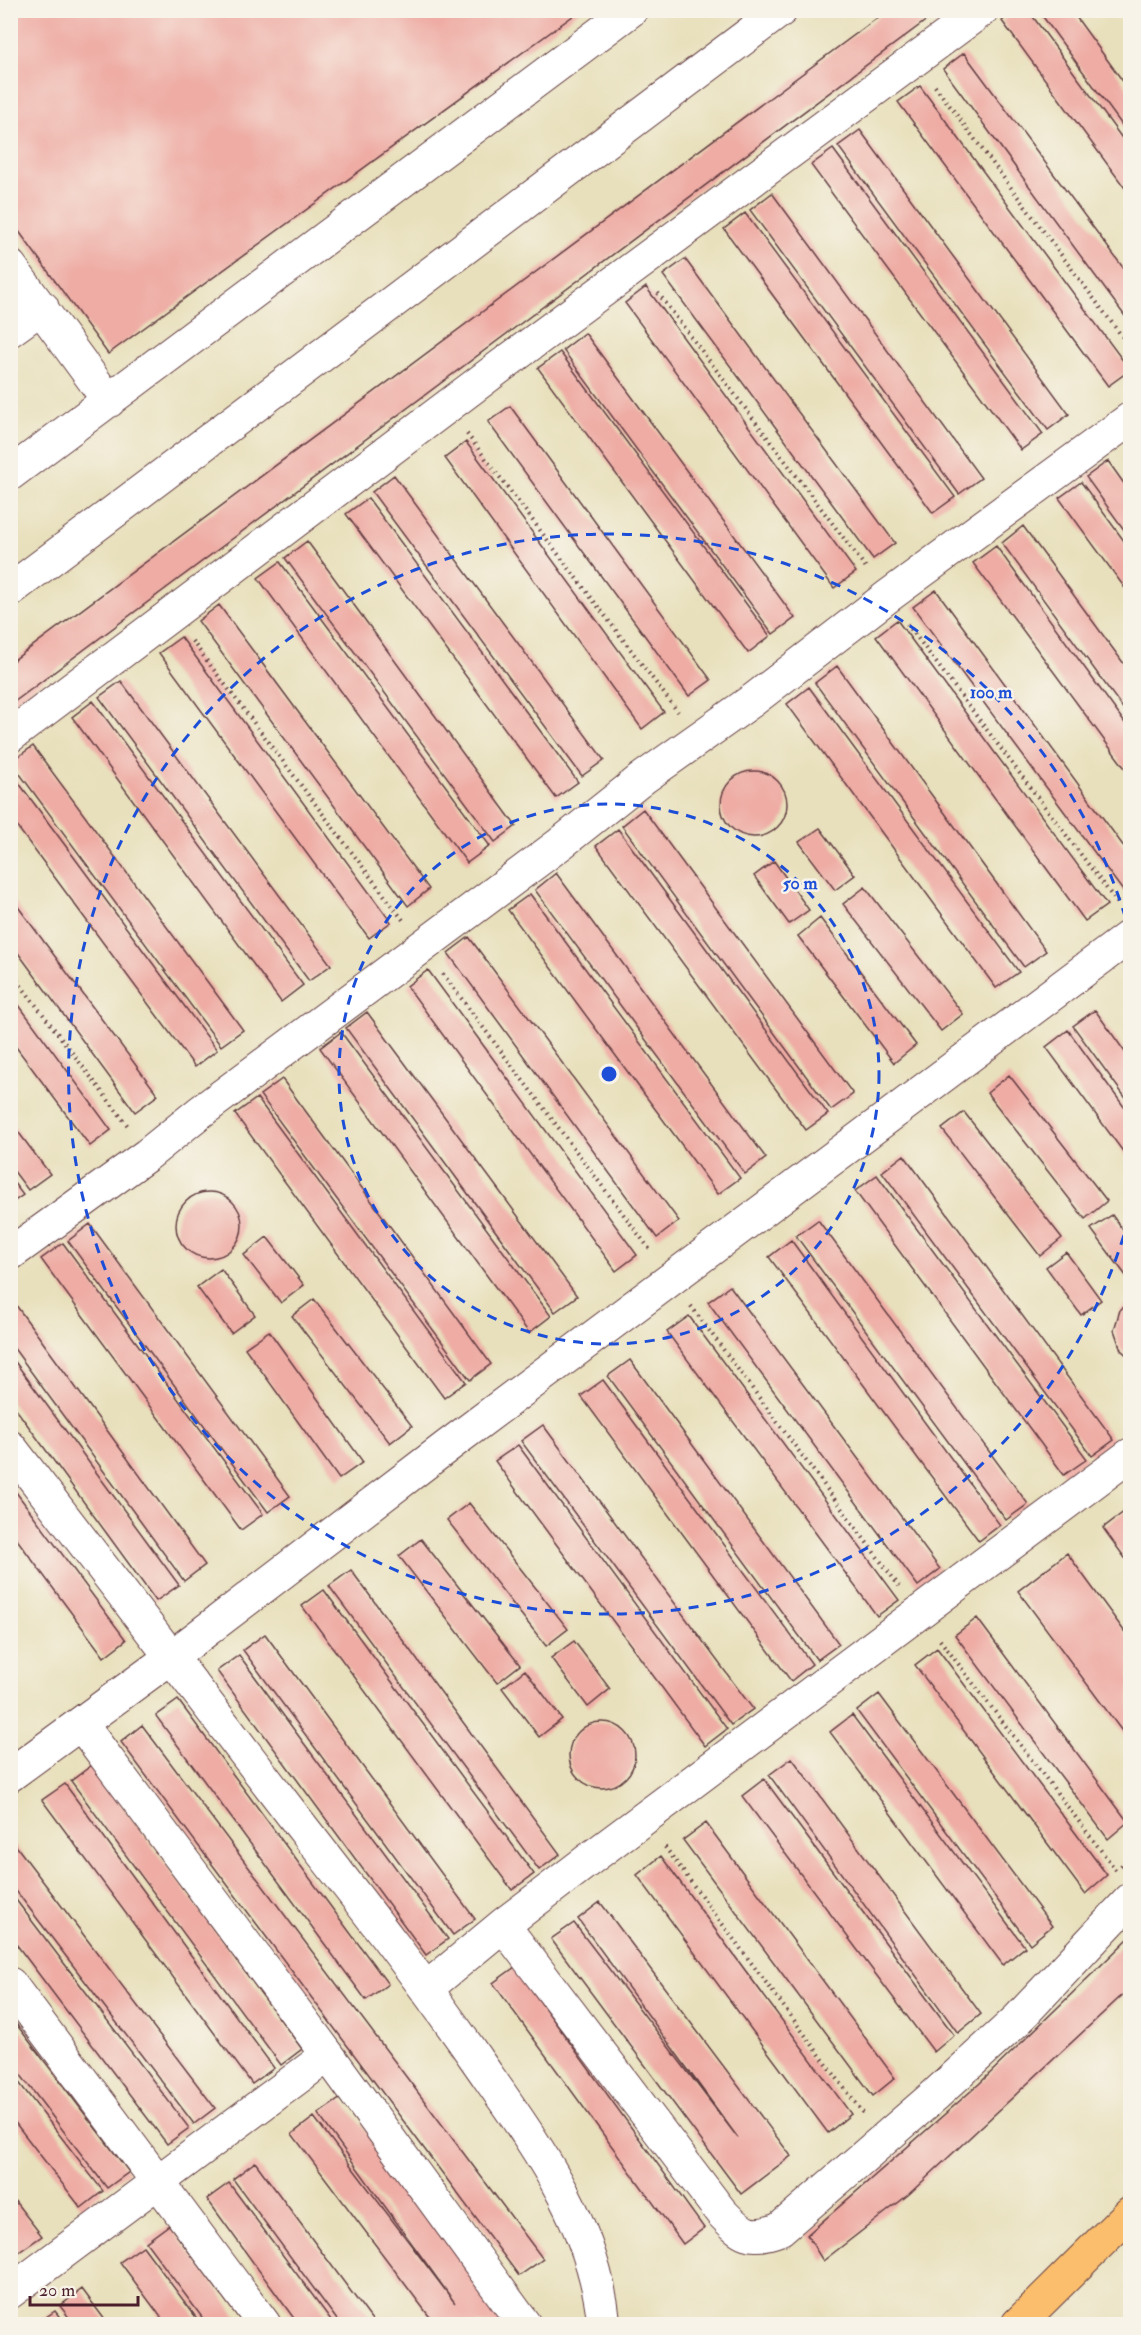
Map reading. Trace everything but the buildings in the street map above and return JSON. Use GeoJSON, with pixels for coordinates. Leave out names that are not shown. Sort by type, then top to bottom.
{"type":"FeatureCollection","features":[{"type":"Feature","properties":{"kind":"highway"},"geometry":{"type":"LineString","coordinates":[[1018,2325],[1131,2213]]}},
{"type":"Feature","properties":{"kind":"lane"},"geometry":{"type":"LineString","coordinates":[[10,590],[781,10]]}},
{"type":"Feature","properties":{"kind":"lane"},"geometry":{"type":"LineString","coordinates":[[10,736],[447,407],[982,10]]}},
{"type":"Feature","properties":{"kind":"lane"},"geometry":{"type":"LineString","coordinates":[[10,474],[631,11]]}},
{"type":"Feature","properties":{"kind":"lane"},"geometry":{"type":"LineString","coordinates":[[10,266],[109,401]]}},
{"type":"Feature","properties":{"kind":"lane"},"geometry":{"type":"LineString","coordinates":[[10,330],[42,307]]}},
{"type":"Feature","properties":{"kind":"lane"},"geometry":{"type":"LineString","coordinates":[[10,1254],[147,1155],[199,1113],[560,844],[644,778],[699,740],[887,597],[1131,419]]}},
{"type":"Feature","properties":{"kind":"lane"},"geometry":{"type":"LineString","coordinates":[[10,1775],[170,1658],[449,1445],[1131,936]]}},
{"type":"Feature","properties":{"kind":"lane"},"geometry":{"type":"LineString","coordinates":[[10,1447],[170,1658],[427,1988],[544,2156],[586,2240],[601,2297],[604,2325]]}},
{"type":"Feature","properties":{"kind":"lane"},"geometry":{"type":"LineString","coordinates":[[427,1988],[503,1925],[644,1818],[1131,1455]]}},
{"type":"Feature","properties":{"kind":"lane"},"geometry":{"type":"LineString","coordinates":[[81,1724],[328,2055],[524,2325]]}},
{"type":"Feature","properties":{"kind":"lane"},"geometry":{"type":"LineString","coordinates":[[503,1925],[721,2212],[739,2230],[755,2236],[780,2229],[883,2140],[1017,2020],[1131,1900]]}},
{"type":"Feature","properties":{"kind":"lane"},"geometry":{"type":"LineString","coordinates":[[10,1984],[264,2325]]}},
{"type":"Feature","properties":{"kind":"lane"},"geometry":{"type":"LineString","coordinates":[[10,2292],[328,2055]]}},
{"type":"Feature","properties":{"kind":"path"},"geometry":{"type":"LineString","coordinates":[[915,60],[1131,347]]}},
{"type":"Feature","properties":{"kind":"path"},"geometry":{"type":"LineString","coordinates":[[447,407],[699,740]]}},
{"type":"Feature","properties":{"kind":"path"},"geometry":{"type":"LineString","coordinates":[[10,971],[129,1127],[147,1155]]}},
{"type":"Feature","properties":{"kind":"path"},"geometry":{"type":"LineString","coordinates":[[644,1818],[883,2140]]}}]}
